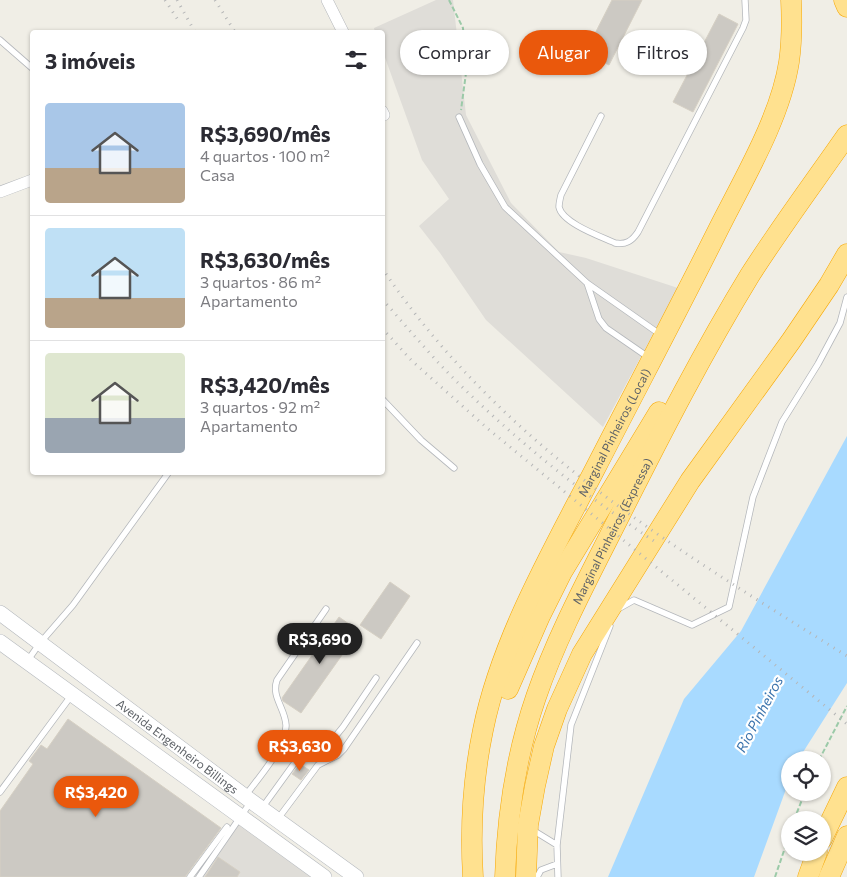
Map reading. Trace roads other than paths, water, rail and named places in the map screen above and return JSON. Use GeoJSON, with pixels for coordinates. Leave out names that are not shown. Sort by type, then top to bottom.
{"type":"FeatureCollection","features":[{"type":"Feature","properties":{"kind":"highway","name":"Marginal Pinheiros (Local)"},"geometry":{"type":"LineString","coordinates":[[473,877],[476,769],[483,728],[497,681],[516,630],[543,569],[664,337],[766,132],[782,92],[788,62],[792,30],[790,0]]}},
{"type":"Feature","properties":{"kind":"highway"},"geometry":{"type":"LineString","coordinates":[[844,0],[847,7]]}},
{"type":"Feature","properties":{"kind":"highway","name":"Marginal Pinheiros (Expressa)"},"geometry":{"type":"LineString","coordinates":[[505,877],[507,828],[514,778],[536,698],[551,658],[572,612],[692,373],[751,274],[847,135]]}},
{"type":"Feature","properties":{"kind":"highway"},"geometry":{"type":"LineString","coordinates":[[526,877],[528,827],[544,746],[557,708],[582,654],[690,481],[791,341],[829,285],[847,254]]}},
{"type":"Feature","properties":{"kind":"highway"},"geometry":{"type":"LineString","coordinates":[[473,824],[481,803],[495,730],[506,694],[540,616],[562,572],[652,422],[675,389],[692,373]]}},
{"type":"Feature","properties":{"kind":"highway"},"geometry":{"type":"LineString","coordinates":[[831,820],[847,787]]}},
{"type":"Feature","properties":{"kind":"highway"},"geometry":{"type":"LineString","coordinates":[[829,877],[847,836]]}},
{"type":"Feature","properties":{"kind":"highway"},"geometry":{"type":"LineString","coordinates":[[808,877],[814,861]]}},
{"type":"Feature","properties":{"kind":"highway"},"geometry":{"type":"LineString","coordinates":[[843,877],[847,870]]}},
{"type":"Feature","properties":{"kind":"street"},"geometry":{"type":"LineString","coordinates":[[327,0],[342,30]]}},
{"type":"Feature","properties":{"kind":"street"},"geometry":{"type":"LineString","coordinates":[[0,192],[30,181]]}},
{"type":"Feature","properties":{"kind":"street","name":"Avenida Engenheiro Billings"},"geometry":{"type":"LineString","coordinates":[[0,613],[356,877]]}},
{"type":"Feature","properties":{"kind":"street","name":"Avenida Engenheiro Billings"},"geometry":{"type":"LineString","coordinates":[[0,642],[318,875]]}},
{"type":"Feature","properties":{"kind":"street"},"geometry":{"type":"LineString","coordinates":[[185,776],[197,760]]}},
{"type":"Feature","properties":{"kind":"lane"},"geometry":{"type":"LineString","coordinates":[[600,116],[561,195],[560,207],[567,218],[579,226],[622,244],[629,242],[638,232],[735,45],[746,20],[745,0]]}},
{"type":"Feature","properties":{"kind":"lane"},"geometry":{"type":"LineString","coordinates":[[0,40],[30,66]]}},
{"type":"Feature","properties":{"kind":"lane"},"geometry":{"type":"LineString","coordinates":[[460,117],[480,164],[505,207],[587,283],[637,320],[664,337]]}},
{"type":"Feature","properties":{"kind":"lane"},"geometry":{"type":"LineString","coordinates":[[587,283],[600,320],[606,328],[652,360]]}},
{"type":"Feature","properties":{"kind":"lane"},"geometry":{"type":"LineString","coordinates":[[558,877],[557,845],[571,725],[615,611],[634,600],[692,625],[729,607],[753,497],[782,422],[818,364],[840,323],[847,297]]}},
{"type":"Feature","properties":{"kind":"lane"},"geometry":{"type":"LineString","coordinates":[[385,402],[421,440],[454,468]]}},
{"type":"Feature","properties":{"kind":"lane"},"geometry":{"type":"LineString","coordinates":[[27,661],[73,605],[167,475]]}},
{"type":"Feature","properties":{"kind":"lane"},"geometry":{"type":"LineString","coordinates":[[253,802],[273,756],[286,732],[285,718],[275,696],[275,685],[326,609]]}},
{"type":"Feature","properties":{"kind":"lane"},"geometry":{"type":"LineString","coordinates":[[277,820],[318,765],[338,754],[344,748],[417,643]]}},
{"type":"Feature","properties":{"kind":"lane"},"geometry":{"type":"LineString","coordinates":[[199,877],[240,816],[296,761],[334,738],[376,678]]}},
{"type":"Feature","properties":{"kind":"lane"},"geometry":{"type":"LineString","coordinates":[[0,792],[72,694]]}},
{"type":"Feature","properties":{"kind":"lane"},"geometry":{"type":"LineString","coordinates":[[190,877],[227,827]]}},
{"type":"Feature","properties":{"kind":"lane"},"geometry":{"type":"LineString","coordinates":[[528,827],[557,845]]}},
{"type":"Feature","properties":{"kind":"lane"},"geometry":{"type":"LineString","coordinates":[[537,877],[541,870],[557,864]]}},
{"type":"Feature","properties":{"kind":"water","name":"Rio Pinheiros"},"geometry":{"type":"Polygon","coordinates":[[[847,436],[847,683],[804,751],[781,751],[782,801],[754,877],[608,877],[684,699],[741,631],[847,436]]]}},
{"type":"Feature","properties":{"kind":"railway"},"geometry":{"type":"LineString","coordinates":[[165,0],[180,23]]}},
{"type":"Feature","properties":{"kind":"railway"},"geometry":{"type":"LineString","coordinates":[[177,0],[194,30]]}},
{"type":"Feature","properties":{"kind":"railway"},"geometry":{"type":"LineString","coordinates":[[215,0],[234,30]]}},
{"type":"Feature","properties":{"kind":"railway"},"geometry":{"type":"LineString","coordinates":[[385,272],[429,331],[480,388],[535,440],[593,487],[654,532],[847,656]]}},
{"type":"Feature","properties":{"kind":"railway"},"geometry":{"type":"LineString","coordinates":[[385,302],[446,371],[502,424],[576,486],[654,541]]}},
{"type":"Feature","properties":{"kind":"railway"},"geometry":{"type":"LineString","coordinates":[[385,331],[411,360],[487,428],[847,724]]}}]}
